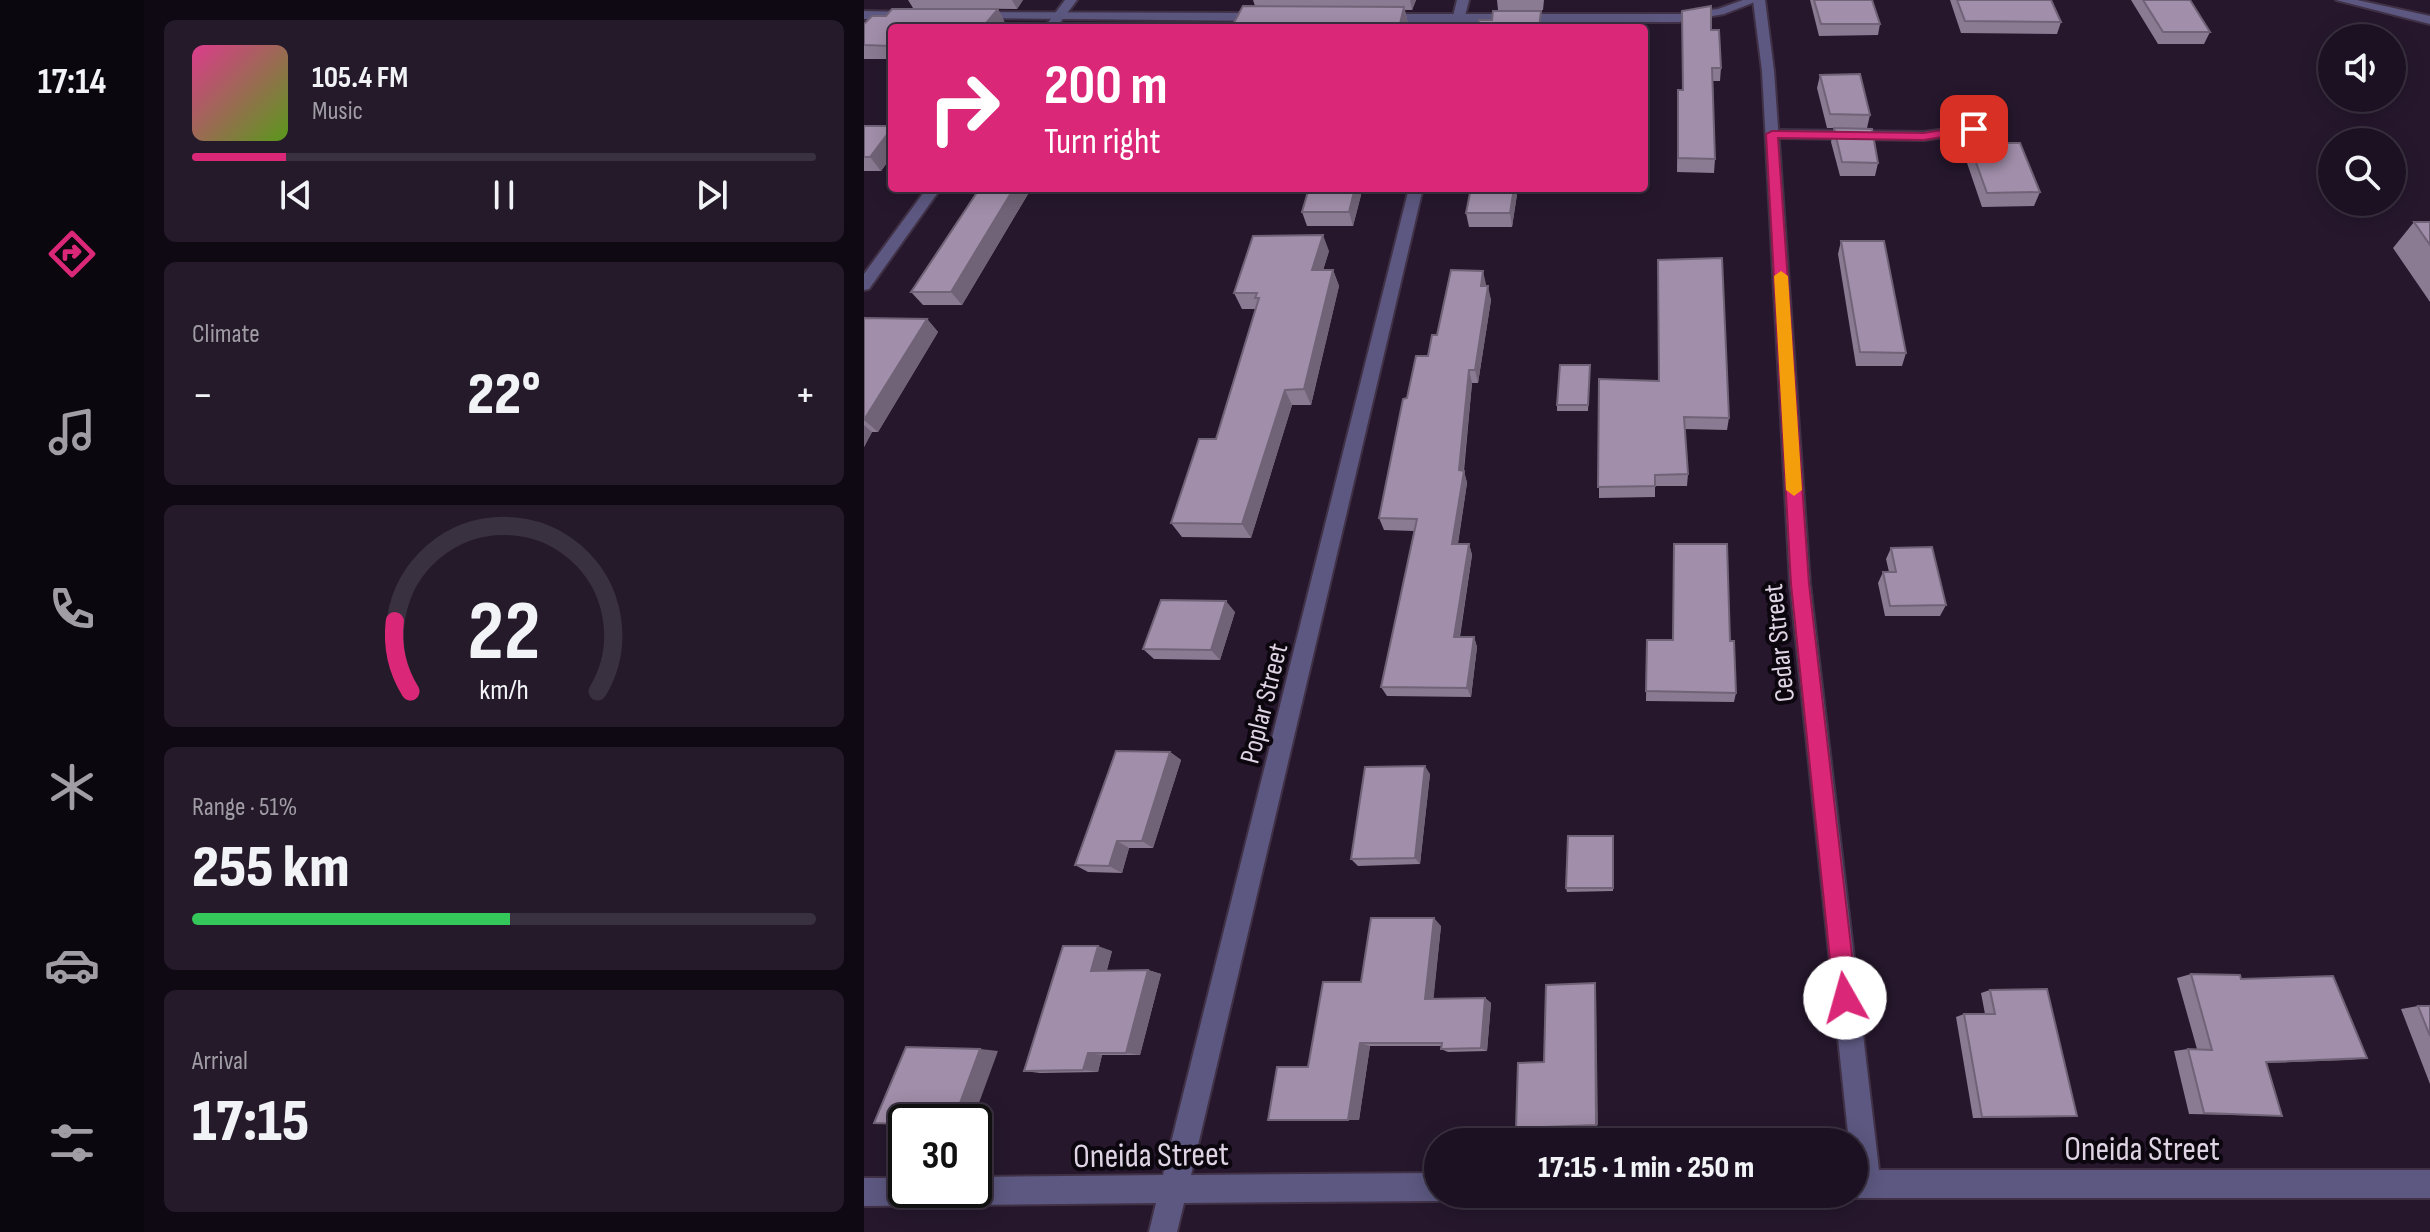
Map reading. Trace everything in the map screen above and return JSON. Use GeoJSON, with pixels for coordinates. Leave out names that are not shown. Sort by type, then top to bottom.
{"type":"FeatureCollection","features":[{"type":"Feature","properties":{"kind":"street"},"geometry":{"type":"LineString","coordinates":[[1053,24],[1071,0]]}},
{"type":"Feature","properties":{"kind":"street"},"geometry":{"type":"LineString","coordinates":[[1457,23],[1463,0]]}},
{"type":"Feature","properties":{"kind":"street"},"geometry":{"type":"LineString","coordinates":[[1371,18],[1457,23],[1679,18],[1720,12],[1756,0]]}},
{"type":"Feature","properties":{"kind":"street","name":"Cedar Street"},"geometry":{"type":"LineString","coordinates":[[1756,0],[1772,134],[1800,584],[1854,1128]]}},
{"type":"Feature","properties":{"kind":"street"},"geometry":{"type":"LineString","coordinates":[[2342,0],[2430,20]]}},
{"type":"Feature","properties":{"kind":"street"},"geometry":{"type":"LineString","coordinates":[[864,15],[924,16]]}},
{"type":"Feature","properties":{"kind":"street"},"geometry":{"type":"LineString","coordinates":[[969,16],[1282,17]]}},
{"type":"Feature","properties":{"kind":"street"},"geometry":{"type":"LineString","coordinates":[[864,285],[931,192]]}},
{"type":"Feature","properties":{"kind":"street","name":"Poplar Street"},"geometry":{"type":"LineString","coordinates":[[1163,1232],[1415,192]]}},
{"type":"Feature","properties":{"kind":"street","name":"Oneida Street"},"geometry":{"type":"LineString","coordinates":[[1868,1184],[2430,1184]]}},
{"type":"Feature","properties":{"kind":"street","name":"Oneida Street"},"geometry":{"type":"LineString","coordinates":[[864,1192],[1424,1187]]}},
{"type":"Feature","properties":{"kind":"lane"},"geometry":{"type":"LineString","coordinates":[[1772,134],[1924,136],[1974,129]]}},
{"type":"Feature","properties":{"kind":"building"},"geometry":{"type":"Polygon","coordinates":[[[1814,0],[1872,0],[1880,24],[1821,24],[1814,0]]]}},
{"type":"Feature","properties":{"kind":"building"},"geometry":{"type":"Polygon","coordinates":[[[1957,0],[2051,0],[2061,22],[1965,21],[1957,0]]]}},
{"type":"Feature","properties":{"kind":"building"},"geometry":{"type":"Polygon","coordinates":[[[2143,0],[2190,0],[2210,32],[2163,32],[2143,0]]]}},
{"type":"Feature","properties":{"kind":"building"},"geometry":{"type":"Polygon","coordinates":[[[1243,6],[1404,7],[1400,24],[1233,24],[1243,6]]]}},
{"type":"Feature","properties":{"kind":"building"},"geometry":{"type":"Polygon","coordinates":[[[1711,6],[1711,30],[1719,30],[1721,68],[1712,68],[1715,159],[1678,158],[1678,90],[1683,90],[1682,11],[1711,6]]]}},
{"type":"Feature","properties":{"kind":"building"},"geometry":{"type":"Polygon","coordinates":[[[892,9],[998,9],[985,24],[888,24],[888,46],[864,45],[864,24],[872,16],[886,16],[892,9]]]}},
{"type":"Feature","properties":{"kind":"building"},"geometry":{"type":"Polygon","coordinates":[[[1493,11],[1541,11],[1539,24],[1478,24],[1479,20],[1492,20],[1493,11]]]}},
{"type":"Feature","properties":{"kind":"building"},"geometry":{"type":"Polygon","coordinates":[[[1860,74],[1870,115],[1830,114],[1820,75],[1860,74]]]}},
{"type":"Feature","properties":{"kind":"building"},"geometry":{"type":"Polygon","coordinates":[[[864,126],[888,126],[888,133],[870,157],[864,157],[864,126]]]}},
{"type":"Feature","properties":{"kind":"building"},"geometry":{"type":"Polygon","coordinates":[[[1834,128],[1872,129],[1878,163],[1842,162],[1834,128]]]}},
{"type":"Feature","properties":{"kind":"building"},"geometry":{"type":"Polygon","coordinates":[[[1969,143],[2020,143],[2040,192],[1987,193],[1969,143]]]}},
{"type":"Feature","properties":{"kind":"building"},"geometry":{"type":"Polygon","coordinates":[[[977,192],[1012,192],[951,292],[911,292],[977,192]]]}},
{"type":"Feature","properties":{"kind":"building"},"geometry":{"type":"Polygon","coordinates":[[[1308,192],[1354,192],[1349,212],[1302,212],[1308,192]]]}},
{"type":"Feature","properties":{"kind":"building"},"geometry":{"type":"Polygon","coordinates":[[[1470,192],[1513,192],[1510,213],[1466,213],[1470,192]]]}},
{"type":"Feature","properties":{"kind":"building"},"geometry":{"type":"Polygon","coordinates":[[[2414,222],[2430,222],[2430,245],[2414,222]]]}},
{"type":"Feature","properties":{"kind":"building"},"geometry":{"type":"Polygon","coordinates":[[[1323,235],[1312,270],[1333,270],[1304,389],[1285,390],[1242,524],[1171,523],[1199,439],[1216,439],[1259,298],[1255,298],[1257,293],[1234,293],[1253,236],[1323,235]]]}},
{"type":"Feature","properties":{"kind":"building"},"geometry":{"type":"Polygon","coordinates":[[[1841,241],[1884,241],[1906,353],[1860,352],[1841,241]]]}},
{"type":"Feature","properties":{"kind":"building"},"geometry":{"type":"Polygon","coordinates":[[[1722,258],[1729,418],[1684,417],[1688,474],[1655,475],[1655,486],[1598,487],[1599,379],[1659,381],[1658,260],[1722,258]]]}},
{"type":"Feature","properties":{"kind":"building"},"geometry":{"type":"Polygon","coordinates":[[[1451,270],[1483,271],[1481,286],[1488,286],[1475,370],[1469,370],[1459,470],[1464,471],[1452,544],[1469,544],[1454,637],[1474,637],[1467,688],[1381,687],[1417,519],[1379,518],[1403,399],[1407,398],[1416,356],[1428,356],[1432,335],[1437,335],[1451,270]]]}},
{"type":"Feature","properties":{"kind":"building"},"geometry":{"type":"Polygon","coordinates":[[[864,318],[927,319],[864,420],[864,318]]]}},
{"type":"Feature","properties":{"kind":"building"},"geometry":{"type":"Polygon","coordinates":[[[1560,365],[1590,365],[1588,405],[1557,405],[1560,365]]]}},
{"type":"Feature","properties":{"kind":"building"},"geometry":{"type":"Polygon","coordinates":[[[1674,544],[1727,544],[1730,641],[1734,641],[1736,693],[1646,691],[1647,640],[1673,640],[1674,544]]]}},
{"type":"Feature","properties":{"kind":"building"},"geometry":{"type":"Polygon","coordinates":[[[1932,547],[1946,605],[1890,606],[1883,572],[1896,572],[1891,548],[1932,547]]]}},
{"type":"Feature","properties":{"kind":"building"},"geometry":{"type":"Polygon","coordinates":[[[1161,600],[1226,601],[1211,650],[1143,649],[1161,600]]]}},
{"type":"Feature","properties":{"kind":"building"},"geometry":{"type":"Polygon","coordinates":[[[1116,751],[1170,752],[1142,841],[1117,841],[1109,866],[1075,865],[1116,751]]]}},
{"type":"Feature","properties":{"kind":"building"},"geometry":{"type":"Polygon","coordinates":[[[1425,766],[1415,858],[1351,859],[1365,767],[1425,766]]]}},
{"type":"Feature","properties":{"kind":"building"},"geometry":{"type":"Polygon","coordinates":[[[1568,836],[1613,836],[1613,888],[1566,888],[1568,836]]]}},
{"type":"Feature","properties":{"kind":"building"},"geometry":{"type":"Polygon","coordinates":[[[1371,918],[1434,918],[1425,999],[1485,998],[1481,1048],[1441,1049],[1442,1043],[1360,1043],[1348,1120],[1268,1120],[1277,1067],[1308,1067],[1323,982],[1361,982],[1371,918]]]}},
{"type":"Feature","properties":{"kind":"building"},"geometry":{"type":"Polygon","coordinates":[[[1063,946],[1098,946],[1091,971],[1148,970],[1126,1053],[1088,1053],[1083,1070],[1024,1071],[1063,946]]]}},
{"type":"Feature","properties":{"kind":"building"},"geometry":{"type":"Polygon","coordinates":[[[2191,974],[2240,975],[2241,979],[2333,976],[2367,1058],[2266,1062],[2282,1116],[2204,1113],[2188,1049],[2212,1050],[2191,974]]]}},
{"type":"Feature","properties":{"kind":"building"},"geometry":{"type":"Polygon","coordinates":[[[1595,983],[1596,1125],[1516,1128],[1518,1063],[1544,1062],[1546,985],[1595,983]]]}},
{"type":"Feature","properties":{"kind":"building"},"geometry":{"type":"Polygon","coordinates":[[[2047,989],[2077,1116],[1982,1117],[1964,1014],[1995,1014],[1990,990],[2047,989]]]}},
{"type":"Feature","properties":{"kind":"building"},"geometry":{"type":"Polygon","coordinates":[[[2418,1006],[2430,1006],[2430,1036],[2418,1006]]]}},
{"type":"Feature","properties":{"kind":"building"},"geometry":{"type":"Polygon","coordinates":[[[906,1047],[980,1049],[960,1104],[888,1104],[888,1123],[874,1123],[906,1047]]]}},
{"type":"Feature","properties":{"kind":"slow traffic"},"geometry":{"type":"LineString","coordinates":[[1781,276],[1794,490]]}},
{"type":"Feature","properties":{"kind":"route"},"geometry":{"type":"LineString","coordinates":[[1845,998],[1800,584],[1772,134],[1895,137],[1974,129]]}}]}
